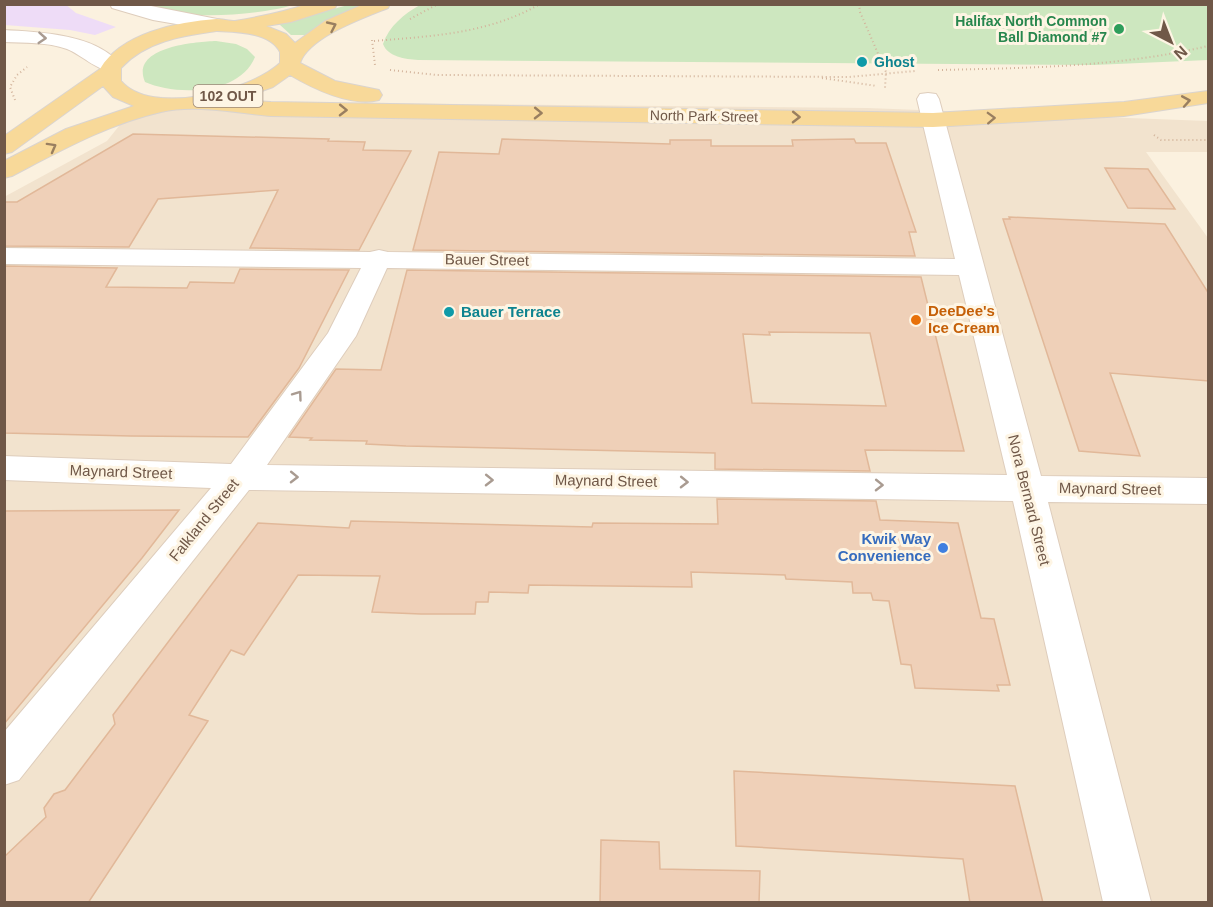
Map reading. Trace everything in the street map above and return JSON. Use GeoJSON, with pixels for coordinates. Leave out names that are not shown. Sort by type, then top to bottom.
{"type":"FeatureCollection","features":[{"type":"Feature","properties":{"kind":"main road"},"geometry":{"type":"LineString","coordinates":[[4,147],[109,70],[124,53],[145,42],[169,33],[284,18],[328,4]]}},
{"type":"Feature","properties":{"kind":"main road","name":"102 OUT"},"geometry":{"type":"LineString","coordinates":[[4,171],[74,134],[160,105],[198,103],[255,86],[275,76],[290,62],[306,40],[381,4]]}},
{"type":"Feature","properties":{"kind":"main road"},"geometry":{"type":"LineString","coordinates":[[223,26],[249,28],[280,39],[289,48],[290,62]]}},
{"type":"Feature","properties":{"kind":"main road","name":"North Park Street"},"geometry":{"type":"LineString","coordinates":[[290,62],[332,88],[383,96],[910,92],[1002,99],[1102,92],[1209,78]]}},
{"type":"Feature","properties":{"kind":"main road"},"geometry":{"type":"LineString","coordinates":[[109,70],[113,86],[122,93],[139,101],[160,105]]}},
{"type":"Feature","properties":{"kind":"main road","name":"North Park Street"},"geometry":{"type":"LineString","coordinates":[[198,103],[271,109],[910,92],[1124,109],[1209,97]]}},
{"type":"Feature","properties":{"kind":"street"},"geometry":{"type":"LineString","coordinates":[[119,4],[143,12],[223,26]]}},
{"type":"Feature","properties":{"kind":"street"},"geometry":{"type":"LineString","coordinates":[[4,36],[65,40],[79,45],[109,70]]}},
{"type":"Feature","properties":{"kind":"street","name":"Nora Bernard Street"},"geometry":{"type":"LineString","coordinates":[[910,92],[970,267],[1027,487],[1127,903]]}},
{"type":"Feature","properties":{"kind":"street","name":"Bauer Street"},"geometry":{"type":"LineString","coordinates":[[4,256],[379,258],[970,267]]}},
{"type":"Feature","properties":{"kind":"street","name":"Falkland Street"},"geometry":{"type":"LineString","coordinates":[[4,765],[240,477],[341,336],[379,258]]}},
{"type":"Feature","properties":{"kind":"street","name":"Maynard Street"},"geometry":{"type":"LineString","coordinates":[[4,468],[240,477],[1209,491]]}},
{"type":"Feature","properties":{"kind":"path"},"geometry":{"type":"LineString","coordinates":[[363,37],[374,41],[467,32],[502,24],[525,14],[540,4]]}},
{"type":"Feature","properties":{"kind":"path"},"geometry":{"type":"LineString","coordinates":[[859,4],[860,12],[886,72],[910,92]]}},
{"type":"Feature","properties":{"kind":"path"},"geometry":{"type":"LineString","coordinates":[[374,41],[375,66],[411,74],[849,77],[886,72],[910,92]]}},
{"type":"Feature","properties":{"kind":"path"},"geometry":{"type":"LineString","coordinates":[[809,76],[910,92],[1152,58],[1209,46]]}},
{"type":"Feature","properties":{"kind":"path"},"geometry":{"type":"LineString","coordinates":[[16,102],[12,97],[10,87],[17,75],[33,62]]}},
{"type":"Feature","properties":{"kind":"path"},"geometry":{"type":"LineString","coordinates":[[4,88],[10,87]]}},
{"type":"Feature","properties":{"kind":"path"},"geometry":{"type":"LineString","coordinates":[[1152,134],[1161,140],[1209,141]]}},
{"type":"Feature","properties":{"kind":"shaded area"},"geometry":{"type":"Polygon","coordinates":[[[65,4],[76,13],[116,27],[95,35],[70,30],[5,25],[5,5],[65,4]]]}},
{"type":"Feature","properties":{"kind":"shaded area"},"geometry":{"type":"Polygon","coordinates":[[[143,96],[270,102],[867,108],[1208,121],[1208,152],[1146,152],[1208,238],[1208,902],[5,902],[4,197],[107,141],[143,96]]]}},
{"type":"Feature","properties":{"kind":"green space"},"geometry":{"type":"Polygon","coordinates":[[[149,5],[293,5],[261,12],[199,15],[180,14],[149,5]]]}},
{"type":"Feature","properties":{"kind":"green space"},"geometry":{"type":"Polygon","coordinates":[[[348,5],[376,5],[308,35],[291,35],[279,24],[348,5]]]}},
{"type":"Feature","properties":{"kind":"green space"},"geometry":{"type":"Polygon","coordinates":[[[420,5],[1208,5],[1208,60],[1094,65],[418,60],[393,55],[383,44],[389,32],[408,12],[420,5]]]}},
{"type":"Feature","properties":{"kind":"green space"},"geometry":{"type":"Polygon","coordinates":[[[216,41],[236,44],[247,49],[255,57],[247,70],[236,79],[206,89],[189,90],[158,87],[145,82],[143,70],[147,61],[155,54],[180,45],[216,41]]]}},
{"type":"Feature","properties":{"kind":"building"},"geometry":{"type":"Polygon","coordinates":[[[133,134],[329,139],[328,141],[365,142],[363,150],[411,151],[359,250],[250,248],[278,190],[158,199],[129,247],[4,246],[4,202],[17,202],[133,134]]]}},
{"type":"Feature","properties":{"kind":"building"},"geometry":{"type":"Polygon","coordinates":[[[502,139],[670,144],[670,140],[711,140],[711,146],[793,146],[792,140],[854,139],[856,143],[886,143],[916,232],[909,232],[915,256],[413,250],[439,152],[499,154],[502,139]]]}},
{"type":"Feature","properties":{"kind":"building"},"geometry":{"type":"Polygon","coordinates":[[[1105,168],[1148,169],[1175,209],[1128,208],[1105,168]]]}},
{"type":"Feature","properties":{"kind":"building"},"geometry":{"type":"Polygon","coordinates":[[[1009,217],[1165,224],[1209,294],[1209,381],[1110,373],[1140,456],[1079,451],[1003,219],[1010,219],[1009,217]]]}},
{"type":"Feature","properties":{"kind":"building"},"geometry":{"type":"Polygon","coordinates":[[[4,266],[117,268],[106,287],[187,288],[190,282],[234,283],[240,269],[349,270],[299,368],[248,437],[131,436],[4,433],[4,266]]]}},
{"type":"Feature","properties":{"kind":"building"},"geometry":{"type":"Polygon","coordinates":[[[407,270],[921,277],[964,451],[865,450],[870,471],[715,469],[715,453],[406,446],[366,444],[367,441],[310,440],[312,438],[289,437],[336,369],[381,370],[407,270]],[[870,333],[743,334],[752,403],[886,406],[870,333]]]}},
{"type":"Feature","properties":{"kind":"building"},"geometry":{"type":"Polygon","coordinates":[[[717,499],[876,501],[880,520],[958,523],[981,618],[994,619],[1010,685],[997,685],[999,691],[915,688],[911,665],[901,664],[889,601],[873,600],[871,593],[853,593],[852,582],[786,579],[785,575],[691,572],[692,587],[529,585],[528,593],[489,592],[488,602],[476,602],[475,614],[421,614],[372,612],[380,576],[298,575],[244,655],[231,650],[189,715],[208,721],[88,903],[4,903],[4,857],[46,817],[44,808],[54,794],[65,790],[115,724],[113,715],[258,523],[349,528],[351,521],[592,527],[593,523],[718,524],[717,499]]]}},
{"type":"Feature","properties":{"kind":"building"},"geometry":{"type":"Polygon","coordinates":[[[179,510],[142,558],[4,724],[4,511],[179,510]]]}},
{"type":"Feature","properties":{"kind":"building"},"geometry":{"type":"Polygon","coordinates":[[[734,771],[1015,786],[1043,903],[970,903],[963,859],[736,846],[734,771]]]}},
{"type":"Feature","properties":{"kind":"building"},"geometry":{"type":"Polygon","coordinates":[[[601,840],[659,842],[660,869],[760,871],[759,903],[600,903],[601,840]]]}},
{"type":"Feature","properties":{"kind":"place","name":"Halifax North Common Ball Diamond #7"},"geometry":{"type":"Point","coordinates":[1119,29]}},
{"type":"Feature","properties":{"kind":"place","name":"Ghost"},"geometry":{"type":"Point","coordinates":[862,62]}},
{"type":"Feature","properties":{"kind":"place","name":"Bauer Terrace"},"geometry":{"type":"Point","coordinates":[449,312]}},
{"type":"Feature","properties":{"kind":"place","name":"DeeDee's Ice Cream"},"geometry":{"type":"Point","coordinates":[916,320]}},
{"type":"Feature","properties":{"kind":"place","name":"Kwik Way Convenience"},"geometry":{"type":"Point","coordinates":[943,548]}}]}
